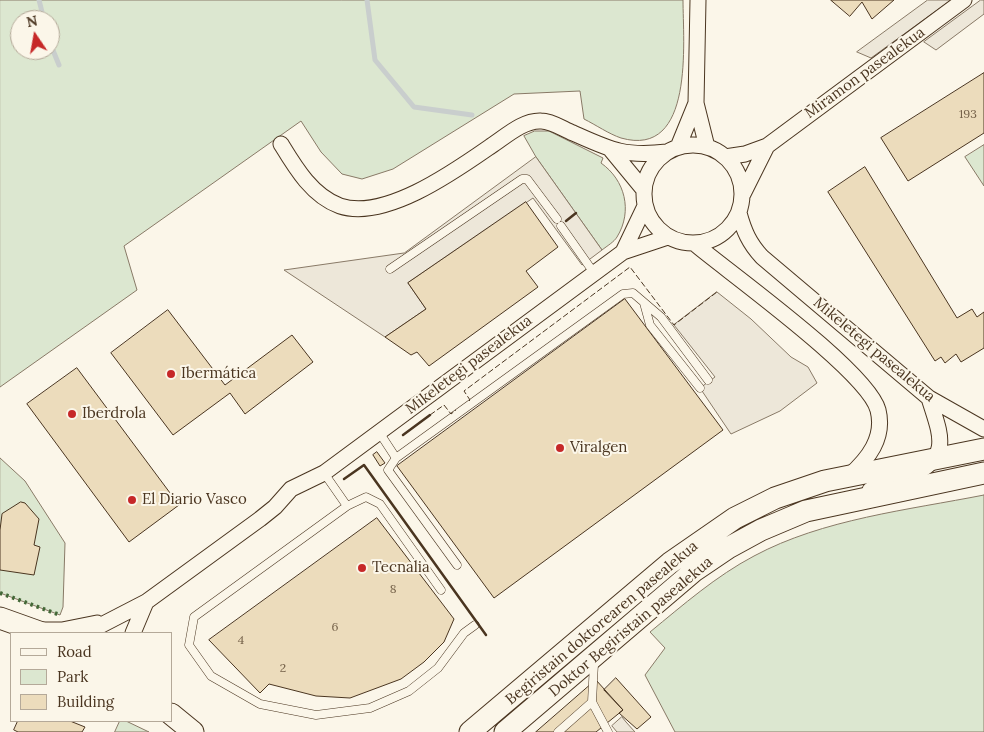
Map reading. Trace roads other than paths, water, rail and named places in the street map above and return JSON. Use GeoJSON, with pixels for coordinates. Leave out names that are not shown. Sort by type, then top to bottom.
{"type":"FeatureCollection","features":[{"type":"Feature","properties":{"kind":"main road","name":"Doktor Begiristain pasealekua"},"geometry":{"type":"LineString","coordinates":[[936,458],[984,449]]}},
{"type":"Feature","properties":{"kind":"main road","name":"Begiristain doktorearen pasealekua"},"geometry":{"type":"LineString","coordinates":[[470,732],[670,563],[735,518],[775,498],[826,481],[936,458]]}},
{"type":"Feature","properties":{"kind":"main road","name":"Doktor Begiristain pasealekua"},"geometry":{"type":"LineString","coordinates":[[504,732],[694,571],[728,548],[761,530],[806,511],[984,473]]}},
{"type":"Feature","properties":{"kind":"main road"},"geometry":{"type":"LineString","coordinates":[[0,618],[39,632]]}},
{"type":"Feature","properties":{"kind":"street"},"geometry":{"type":"LineString","coordinates":[[698,0],[696,103],[707,147]]}},
{"type":"Feature","properties":{"kind":"street","name":"Miramon pasealekua"},"geometry":{"type":"LineString","coordinates":[[725,157],[745,154],[766,146],[964,0]]}},
{"type":"Feature","properties":{"kind":"street"},"geometry":{"type":"LineString","coordinates":[[281,144],[298,173],[320,194],[340,205],[358,209],[384,206],[414,192],[454,172],[525,124],[540,121],[553,124],[611,150],[638,156],[673,150],[693,145],[707,147],[725,157],[735,168],[741,180],[743,194],[739,213],[732,225],[722,235],[709,241],[695,244],[681,242],[668,237],[658,229],[645,206],[644,190],[648,175],[656,162],[673,150],[696,103]]}},
{"type":"Feature","properties":{"kind":"street","name":"Miramon pasealekua"},"geometry":{"type":"LineString","coordinates":[[743,194],[766,146]]}},
{"type":"Feature","properties":{"kind":"street"},"geometry":{"type":"LineString","coordinates":[[611,150],[644,190]]}},
{"type":"Feature","properties":{"kind":"street","name":"Mikeletegi pasealekua"},"geometry":{"type":"LineString","coordinates":[[623,252],[645,206]]}},
{"type":"Feature","properties":{"kind":"street","name":"Mikeletegi pasealekua"},"geometry":{"type":"LineString","coordinates":[[739,213],[744,232],[752,247],[762,257],[930,398],[984,428]]}},
{"type":"Feature","properties":{"kind":"street","name":"Mikeletegi pasealekua"},"geometry":{"type":"LineString","coordinates":[[88,632],[103,622],[146,602],[275,507],[291,489],[320,475],[623,252],[668,237]]}},
{"type":"Feature","properties":{"kind":"street","name":"Mikeletegi pasealekua"},"geometry":{"type":"LineString","coordinates":[[695,244],[817,342],[859,381],[870,396],[878,411],[878,435],[873,449],[864,463],[848,477]]}},
{"type":"Feature","properties":{"kind":"street"},"geometry":{"type":"LineString","coordinates":[[930,398],[941,445],[936,458]]}},
{"type":"Feature","properties":{"kind":"street","name":"Doktor Begiristain pasealekua"},"geometry":{"type":"LineString","coordinates":[[849,502],[874,487],[910,476],[936,458]]}},
{"type":"Feature","properties":{"kind":"street"},"geometry":{"type":"LineString","coordinates":[[133,632],[146,602]]}},
{"type":"Feature","properties":{"kind":"street","name":"Mikeletegi pasealekua"},"geometry":{"type":"LineString","coordinates":[[39,632],[62,630],[103,622]]}},
{"type":"Feature","properties":{"kind":"lane"},"geometry":{"type":"LineString","coordinates":[[390,269],[522,179],[528,178],[594,273]]}},
{"type":"Feature","properties":{"kind":"lane"},"geometry":{"type":"LineString","coordinates":[[457,565],[388,470],[396,458],[623,294],[633,293],[661,317],[708,380]]}},
{"type":"Feature","properties":{"kind":"lane"},"geometry":{"type":"LineString","coordinates":[[644,303],[650,325],[700,388]]}},
{"type":"Feature","properties":{"kind":"lane"},"geometry":{"type":"LineString","coordinates":[[379,432],[396,458]]}},
{"type":"Feature","properties":{"kind":"lane"},"geometry":{"type":"LineString","coordinates":[[320,475],[347,506]]}},
{"type":"Feature","properties":{"kind":"lane"},"geometry":{"type":"LineString","coordinates":[[441,590],[380,504],[366,497],[347,506],[194,617],[189,645],[211,676],[260,704],[316,715],[370,708],[409,691],[438,668],[464,633],[475,625]]}},
{"type":"Feature","properties":{"kind":"lane"},"geometry":{"type":"LineString","coordinates":[[594,657],[592,702],[608,732]]}},
{"type":"Feature","properties":{"kind":"lane"},"geometry":{"type":"LineString","coordinates":[[558,732],[592,702]]}},
{"type":"Feature","properties":{"kind":"waterway"},"geometry":{"type":"LineString","coordinates":[[39,0],[42,10]]}},
{"type":"Feature","properties":{"kind":"waterway"},"geometry":{"type":"LineString","coordinates":[[367,0],[375,60],[414,107],[472,115]]}},
{"type":"Feature","properties":{"kind":"waterway"},"geometry":{"type":"LineString","coordinates":[[57,60],[59,65]]}},
{"type":"Feature","properties":{"kind":"place","name":"Ibermática"},"geometry":{"type":"Point","coordinates":[171,374]}},
{"type":"Feature","properties":{"kind":"place","name":"Iberdrola"},"geometry":{"type":"Point","coordinates":[72,414]}},
{"type":"Feature","properties":{"kind":"place","name":"Viralgen"},"geometry":{"type":"Point","coordinates":[560,448]}},
{"type":"Feature","properties":{"kind":"place","name":"El Diario Vasco"},"geometry":{"type":"Point","coordinates":[132,500]}},
{"type":"Feature","properties":{"kind":"place","name":"Tecnalia"},"geometry":{"type":"Point","coordinates":[362,568]}}]}
